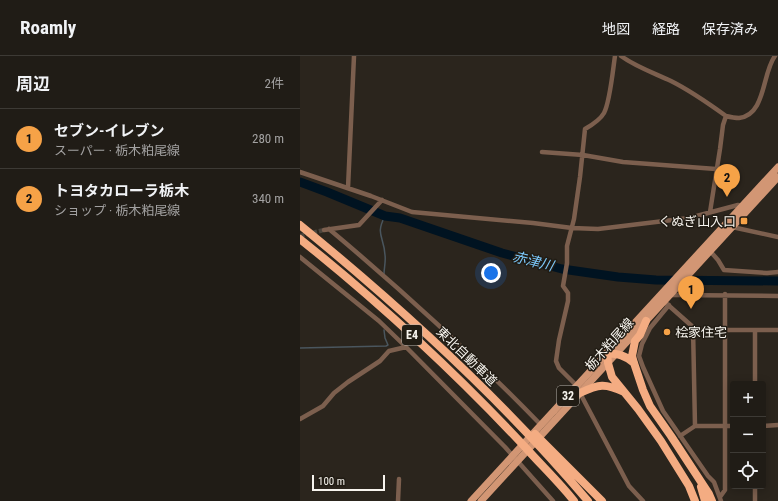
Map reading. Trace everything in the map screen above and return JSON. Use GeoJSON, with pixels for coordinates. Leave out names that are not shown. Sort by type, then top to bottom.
{"type":"FeatureCollection","features":[{"type":"Feature","properties":{"kind":"highway","name":"東北自動車道"},"geometry":{"type":"LineString","coordinates":[[300,225],[417,324],[542,446]]}},
{"type":"Feature","properties":{"kind":"highway","name":"東北自動車道"},"geometry":{"type":"LineString","coordinates":[[300,239],[360,288],[457,377],[574,501]]}},
{"type":"Feature","properties":{"kind":"highway"},"geometry":{"type":"LineString","coordinates":[[646,321],[633,347],[632,356],[634,363],[650,406],[672,436],[712,501]]}},
{"type":"Feature","properties":{"kind":"highway"},"geometry":{"type":"LineString","coordinates":[[634,363],[621,355],[607,353],[612,377],[638,408],[682,475],[692,492],[695,501]]}},
{"type":"Feature","properties":{"kind":"highway"},"geometry":{"type":"LineString","coordinates":[[578,390],[605,386],[615,388],[626,394]]}},
{"type":"Feature","properties":{"kind":"highway"},"geometry":{"type":"LineString","coordinates":[[542,446],[588,501]]}},
{"type":"Feature","properties":{"kind":"highway"},"geometry":{"type":"LineString","coordinates":[[542,446],[602,501]]}},
{"type":"Feature","properties":{"kind":"highway"},"geometry":{"type":"LineString","coordinates":[[693,470],[704,495],[705,501]]}},
{"type":"Feature","properties":{"kind":"highway"},"geometry":{"type":"LineString","coordinates":[[682,475],[692,484],[701,501]]}},
{"type":"Feature","properties":{"kind":"main road","name":"32"},"geometry":{"type":"LineString","coordinates":[[667,296],[732,227],[745,208],[778,167]]}},
{"type":"Feature","properties":{"kind":"main road","name":"32"},"geometry":{"type":"LineString","coordinates":[[667,296],[686,267],[745,208],[778,178]]}},
{"type":"Feature","properties":{"kind":"main road","name":"栃木粕尾線"},"geometry":{"type":"LineString","coordinates":[[481,501],[541,425],[608,363],[667,296]]}},
{"type":"Feature","properties":{"kind":"main road","name":"栃木粕尾線"},"geometry":{"type":"LineString","coordinates":[[472,501],[515,458],[578,390],[607,353],[667,296]]}},
{"type":"Feature","properties":{"kind":"street"},"geometry":{"type":"LineString","coordinates":[[348,188],[354,56]]}},
{"type":"Feature","properties":{"kind":"street"},"geometry":{"type":"LineString","coordinates":[[615,56],[604,113],[594,124],[584,130],[583,155],[574,219],[567,246],[567,263],[563,286],[568,293],[568,301],[556,360],[559,368],[578,390],[629,486],[643,501]]}},
{"type":"Feature","properties":{"kind":"street"},"geometry":{"type":"LineString","coordinates":[[620,56],[629,63],[695,94],[726,116],[738,118],[748,115],[755,108],[761,96],[769,66],[776,56]]}},
{"type":"Feature","properties":{"kind":"street"},"geometry":{"type":"LineString","coordinates":[[710,212],[723,125],[726,116]]}},
{"type":"Feature","properties":{"kind":"street"},"geometry":{"type":"LineString","coordinates":[[542,152],[583,155],[623,162],[716,169]]}},
{"type":"Feature","properties":{"kind":"street"},"geometry":{"type":"LineString","coordinates":[[300,172],[382,200],[412,212],[572,228],[627,226],[690,218],[738,204],[745,208]]}},
{"type":"Feature","properties":{"kind":"street"},"geometry":{"type":"LineString","coordinates":[[382,200],[359,225],[326,230],[409,298],[503,386],[541,425]]}},
{"type":"Feature","properties":{"kind":"street"},"geometry":{"type":"LineString","coordinates":[[732,227],[778,237]]}},
{"type":"Feature","properties":{"kind":"street"},"geometry":{"type":"LineString","coordinates":[[710,251],[724,270],[767,273],[778,272]]}},
{"type":"Feature","properties":{"kind":"street"},"geometry":{"type":"LineString","coordinates":[[300,257],[379,321],[406,347],[515,458],[553,501]]}},
{"type":"Feature","properties":{"kind":"street"},"geometry":{"type":"LineString","coordinates":[[720,499],[725,490],[725,294]]}},
{"type":"Feature","properties":{"kind":"street"},"geometry":{"type":"LineString","coordinates":[[667,296],[725,294],[778,296]]}},
{"type":"Feature","properties":{"kind":"street"},"geometry":{"type":"LineString","coordinates":[[667,296],[693,327],[701,330],[778,330]]}},
{"type":"Feature","properties":{"kind":"street"},"geometry":{"type":"LineString","coordinates":[[667,296],[642,344],[639,356],[663,411],[708,476],[714,482],[720,499]]}},
{"type":"Feature","properties":{"kind":"street"},"geometry":{"type":"LineString","coordinates":[[693,327],[695,426]]}},
{"type":"Feature","properties":{"kind":"street"},"geometry":{"type":"LineString","coordinates":[[755,330],[755,381]]}},
{"type":"Feature","properties":{"kind":"street"},"geometry":{"type":"LineString","coordinates":[[300,420],[323,406],[343,386],[380,362],[389,351],[406,347]]}},
{"type":"Feature","properties":{"kind":"street"},"geometry":{"type":"LineString","coordinates":[[766,426],[778,425]]}},
{"type":"Feature","properties":{"kind":"street"},"geometry":{"type":"LineString","coordinates":[[680,436],[695,426],[730,426]]}},
{"type":"Feature","properties":{"kind":"street"},"geometry":{"type":"LineString","coordinates":[[398,501],[399,479]]}},
{"type":"Feature","properties":{"kind":"street"},"geometry":{"type":"LineString","coordinates":[[755,489],[755,501]]}},
{"type":"Feature","properties":{"kind":"waterway","name":"赤津川"},"geometry":{"type":"LineString","coordinates":[[300,182],[385,216],[400,218],[502,253],[562,269],[618,277],[656,280],[778,281]]}},
{"type":"Feature","properties":{"kind":"waterway"},"geometry":{"type":"LineString","coordinates":[[384,274],[385,257],[380,232],[385,216]]}},
{"type":"Feature","properties":{"kind":"waterway"},"geometry":{"type":"LineString","coordinates":[[300,348],[386,346],[388,345],[384,330]]}},
{"type":"Feature","properties":{"kind":"tunnel"},"geometry":{"type":"LineString","coordinates":[[300,236],[324,230]]}},
{"type":"Feature","properties":{"kind":"place","name":"トヨタカローラ栃木"},"geometry":{"type":"Point","coordinates":[727,197]}},
{"type":"Feature","properties":{"kind":"place","name":"くぬぎ山入口"},"geometry":{"type":"Point","coordinates":[744,221]}},
{"type":"Feature","properties":{"kind":"place","name":"セブン-イレブン"},"geometry":{"type":"Point","coordinates":[691,309]}},
{"type":"Feature","properties":{"kind":"place","name":"桧家住宅"},"geometry":{"type":"Point","coordinates":[667,332]}}]}
